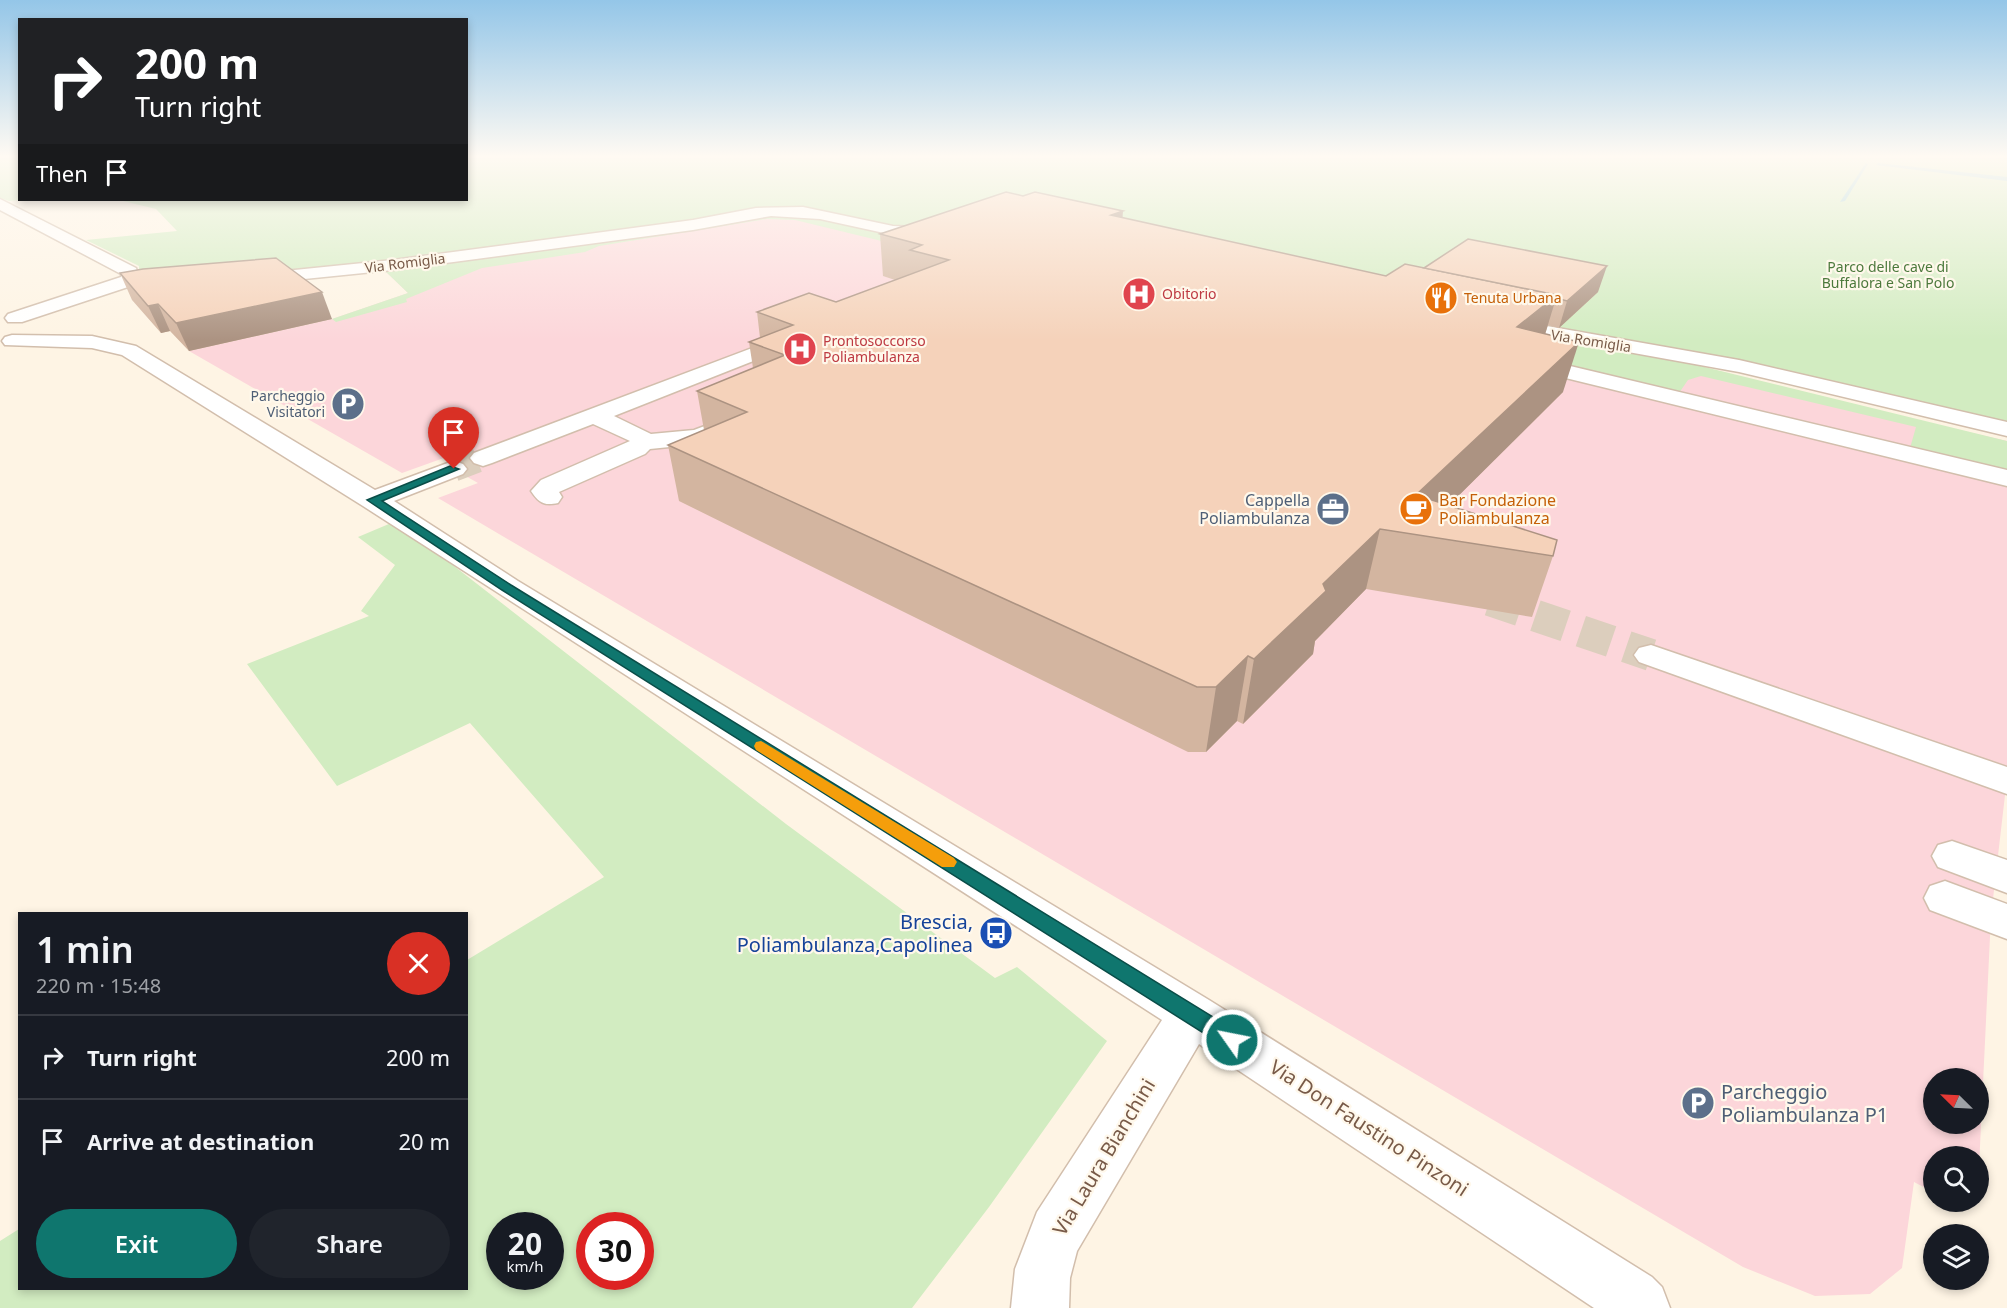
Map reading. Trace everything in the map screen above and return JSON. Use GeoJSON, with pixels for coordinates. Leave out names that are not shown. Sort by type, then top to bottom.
{"type":"FeatureCollection","features":[{"type":"Feature","properties":{"kind":"street"},"geometry":{"type":"LineString","coordinates":[[27,218],[130,272],[136,284]]}},
{"type":"Feature","properties":{"kind":"street","name":"Via Romiglia"},"geometry":{"type":"LineString","coordinates":[[232,281],[393,265],[693,225],[722,218]]}},
{"type":"Feature","properties":{"kind":"street","name":"Via Romiglia"},"geometry":{"type":"LineString","coordinates":[[836,218],[904,233],[958,231]]}},
{"type":"Feature","properties":{"kind":"street"},"geometry":{"type":"LineString","coordinates":[[6,341],[56,331],[103,300],[136,284]]}},
{"type":"Feature","properties":{"kind":"street"},"geometry":{"type":"LineString","coordinates":[[8,320],[136,284],[186,285]]}},
{"type":"Feature","properties":{"kind":"street"},"geometry":{"type":"LineString","coordinates":[[8,320],[43,313],[75,319]]}},
{"type":"Feature","properties":{"kind":"street","name":"Via Don Faustino Pinzoni"},"geometry":{"type":"LineString","coordinates":[[75,319],[107,332],[129,350],[373,500],[507,587],[1192,1014],[1642,1305]]}},
{"type":"Feature","properties":{"kind":"street","name":"Via Romiglia"},"geometry":{"type":"LineString","coordinates":[[1490,322],[1547,334],[1739,366],[2007,429]]}},
{"type":"Feature","properties":{"kind":"street"},"geometry":{"type":"LineString","coordinates":[[483,458],[814,330]]}},
{"type":"Feature","properties":{"kind":"street","name":"Via Don Faustino Pinzoni"},"geometry":{"type":"LineString","coordinates":[[6,341],[92,342],[129,350]]}},
{"type":"Feature","properties":{"kind":"street"},"geometry":{"type":"LineString","coordinates":[[1545,366],[2007,478]]}},
{"type":"Feature","properties":{"kind":"street"},"geometry":{"type":"LineString","coordinates":[[685,380],[714,392]]}},
{"type":"Feature","properties":{"kind":"street"},"geometry":{"type":"LineString","coordinates":[[594,415],[641,436],[643,442]]}},
{"type":"Feature","properties":{"kind":"street"},"geometry":{"type":"LineString","coordinates":[[549,497],[544,491],[550,486],[636,449],[643,442],[699,437],[751,415]]}},
{"type":"Feature","properties":{"kind":"street"},"geometry":{"type":"LineString","coordinates":[[373,500],[447,464]]}},
{"type":"Feature","properties":{"kind":"street"},"geometry":{"type":"LineString","coordinates":[[1651,655],[2007,781]]}},
{"type":"Feature","properties":{"kind":"street"},"geometry":{"type":"LineString","coordinates":[[1952,856],[2007,877]]}},
{"type":"Feature","properties":{"kind":"street"},"geometry":{"type":"LineString","coordinates":[[1945,898],[2007,922]]}},
{"type":"Feature","properties":{"kind":"street","name":"Via Laura Bianchini"},"geometry":{"type":"LineString","coordinates":[[1040,1308],[1039,1290],[1045,1256],[1057,1232],[1192,1014]]}},
{"type":"Feature","properties":{"kind":"shaded area"},"geometry":{"type":"Polygon","coordinates":[[[737,218],[823,218],[901,239],[1611,350],[2007,441],[2007,778],[1991,916],[1984,1068],[1923,1068],[1923,1134],[1981,1134],[1980,1146],[1923,1146],[1923,1187],[1914,1182],[1902,1268],[1870,1294],[1815,1296],[1743,1267],[438,498],[478,483],[446,465],[473,453],[466,450],[402,473],[189,351],[332,319],[408,293],[385,271],[737,218]]]}},
{"type":"Feature","properties":{"kind":"green space"},"geometry":{"type":"Polygon","coordinates":[[[165,218],[705,218],[394,263],[190,281],[139,278],[139,266],[86,240],[177,231],[165,218]]]}},
{"type":"Feature","properties":{"kind":"green space"},"geometry":{"type":"Polygon","coordinates":[[[737,218],[823,218],[901,239],[898,245],[795,220],[767,219],[599,246],[585,252],[482,268],[406,299],[407,302],[336,322],[332,319],[408,293],[385,271],[737,218]]]}},
{"type":"Feature","properties":{"kind":"green space","name":"Parco delle cave di Buffalora e San Polo"},"geometry":{"type":"Polygon","coordinates":[[[833,218],[2007,218],[2007,425],[1741,363],[833,218]]]}},
{"type":"Feature","properties":{"kind":"green space"},"geometry":{"type":"Polygon","coordinates":[[[1557,340],[1680,361],[2007,441],[2007,472],[1910,448],[1916,427],[1701,376],[1688,380],[1679,393],[1559,365],[1557,340]]]}},
{"type":"Feature","properties":{"kind":"green space"},"geometry":{"type":"Polygon","coordinates":[[[396,521],[786,824],[995,978],[1017,967],[1107,1041],[989,1207],[912,1308],[0,1308],[0,1241],[18,1230],[18,1290],[468,1290],[468,959],[604,877],[470,723],[337,786],[247,664],[369,616],[361,611],[395,565],[358,537],[396,521]]]}},
{"type":"Feature","properties":{"kind":"building"},"geometry":{"type":"Polygon","coordinates":[[[928,218],[1125,218],[1386,276],[1405,264],[1557,295],[1517,327],[1579,342],[1416,495],[1557,540],[1553,556],[1380,529],[1323,584],[1326,591],[1254,659],[1248,656],[1216,687],[1197,687],[668,445],[747,412],[697,391],[785,355],[749,342],[793,325],[757,312],[809,293],[836,302],[949,260],[910,250],[922,245],[880,234],[928,218]]]}},
{"type":"Feature","properties":{"kind":"building"},"geometry":{"type":"Polygon","coordinates":[[[1468,239],[1607,266],[1567,301],[1556,298],[1557,295],[1424,268],[1468,239]]]}},
{"type":"Feature","properties":{"kind":"building"},"geometry":{"type":"Polygon","coordinates":[[[276,258],[322,292],[176,323],[158,304],[148,306],[120,273],[143,269],[276,258]]]}},
{"type":"Feature","properties":{"kind":"tunnel"},"geometry":{"type":"LineString","coordinates":[[454,469],[483,458]]}},
{"type":"Feature","properties":{"kind":"tunnel"},"geometry":{"type":"LineString","coordinates":[[1490,600],[1651,655]]}},
{"type":"Feature","properties":{"kind":"slow traffic"},"geometry":{"type":"LineString","coordinates":[[761,746],[948,862]]}},
{"type":"Feature","properties":{"kind":"place","name":"Obitorio"},"geometry":{"type":"Point","coordinates":[1139,294]}},
{"type":"Feature","properties":{"kind":"place","name":"Tenuta Urbana"},"geometry":{"type":"Point","coordinates":[1441,298]}},
{"type":"Feature","properties":{"kind":"place","name":"Prontosoccorso Poliambulanza"},"geometry":{"type":"Point","coordinates":[800,349]}},
{"type":"Feature","properties":{"kind":"place","name":"Parcheggio Visitatori"},"geometry":{"type":"Point","coordinates":[348,404]}},
{"type":"Feature","properties":{"kind":"place","name":"Cappella Poliambulanza"},"geometry":{"type":"Point","coordinates":[1333,509]}},
{"type":"Feature","properties":{"kind":"place","name":"Bar Fondazione Poliambulanza"},"geometry":{"type":"Point","coordinates":[1416,509]}},
{"type":"Feature","properties":{"kind":"place","name":"Brescia, Poliambulanza,Capolinea"},"geometry":{"type":"Point","coordinates":[996,933]}},
{"type":"Feature","properties":{"kind":"place","name":"Parcheggio Poliambulanza P1"},"geometry":{"type":"Point","coordinates":[1698,1103]}},
{"type":"Feature","properties":{"kind":"route"},"geometry":{"type":"LineString","coordinates":[[454,469],[373,500],[507,587],[1232,1040]]}}]}
